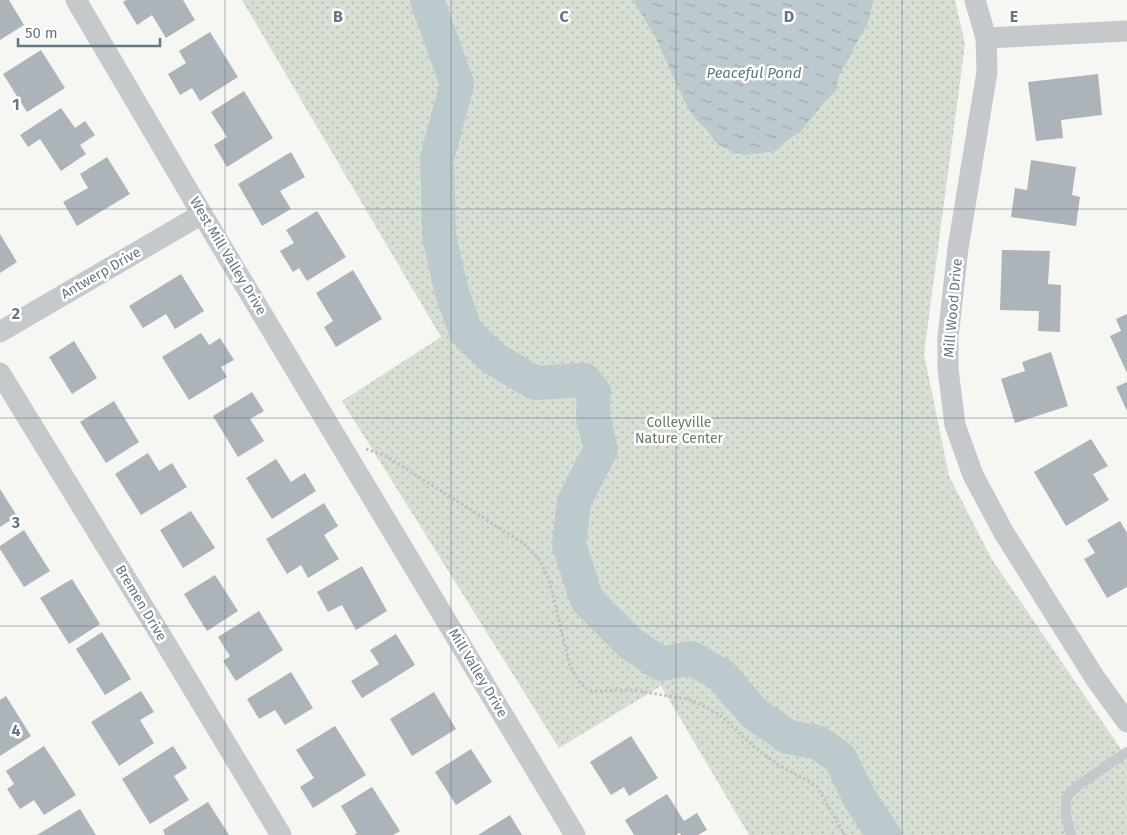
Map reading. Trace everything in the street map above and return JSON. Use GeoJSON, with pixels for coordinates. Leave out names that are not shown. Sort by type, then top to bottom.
{"type":"FeatureCollection","features":[{"type":"Feature","properties":{"kind":"street","name":"West Mill Valley Drive"},"geometry":{"type":"LineString","coordinates":[[76,0],[381,512]]}},
{"type":"Feature","properties":{"kind":"street","name":"Mill Wood Drive"},"geometry":{"type":"LineString","coordinates":[[975,0],[986,38],[987,72],[958,248],[948,337],[948,369],[955,425],[973,475],[1004,533],[1095,678],[1127,722]]}},
{"type":"Feature","properties":{"kind":"street"},"geometry":{"type":"LineString","coordinates":[[986,38],[1127,31]]}},
{"type":"Feature","properties":{"kind":"street","name":"Antwerp Drive"},"geometry":{"type":"LineString","coordinates":[[0,332],[202,214]]}},
{"type":"Feature","properties":{"kind":"street","name":"Bremen Drive"},"geometry":{"type":"LineString","coordinates":[[0,373],[160,634],[280,835]]}},
{"type":"Feature","properties":{"kind":"street","name":"Mill Valley Drive"},"geometry":{"type":"LineString","coordinates":[[381,512],[575,835]]}},
{"type":"Feature","properties":{"kind":"lane"},"geometry":{"type":"LineString","coordinates":[[1071,835],[1066,817],[1066,798],[1076,787],[1127,752]]}},
{"type":"Feature","properties":{"kind":"path"},"geometry":{"type":"LineString","coordinates":[[347,455],[364,448],[386,456],[523,543],[538,558],[549,579],[570,666],[580,683],[591,691],[633,690],[692,700],[720,715],[753,746],[780,766],[817,787],[845,835]]}},
{"type":"Feature","properties":{"kind":"green space","name":"Colleyville Nature Center"},"geometry":{"type":"Polygon","coordinates":[[[242,0],[955,0],[965,44],[924,354],[949,476],[991,558],[1127,758],[1127,835],[749,835],[661,686],[559,748],[342,401],[441,337],[242,0]]]}},
{"type":"Feature","properties":{"kind":"water","name":"Peaceful Pond"},"geometry":{"type":"Polygon","coordinates":[[[633,0],[873,0],[869,20],[839,76],[835,92],[800,132],[786,141],[776,151],[746,155],[732,152],[716,143],[708,131],[694,118],[656,38],[633,0]]]}},
{"type":"Feature","properties":{"kind":"building"},"geometry":{"type":"Polygon","coordinates":[[[0,0],[9,0],[24,25],[0,40],[0,0]]]}},
{"type":"Feature","properties":{"kind":"building"},"geometry":{"type":"Polygon","coordinates":[[[126,0],[183,0],[195,20],[166,38],[152,15],[137,25],[123,2],[126,0]]]}},
{"type":"Feature","properties":{"kind":"building"},"geometry":{"type":"Polygon","coordinates":[[[210,32],[238,77],[200,101],[192,88],[180,95],[168,74],[186,63],[179,51],[210,32]]]}},
{"type":"Feature","properties":{"kind":"building"},"geometry":{"type":"Polygon","coordinates":[[[41,50],[65,88],[27,112],[3,74],[41,50]]]}},
{"type":"Feature","properties":{"kind":"building"},"geometry":{"type":"Polygon","coordinates":[[[1098,74],[1102,115],[1061,120],[1063,138],[1036,141],[1028,82],[1098,74]]]}},
{"type":"Feature","properties":{"kind":"building"},"geometry":{"type":"Polygon","coordinates":[[[244,91],[273,138],[227,167],[214,145],[227,137],[211,112],[244,91]]]}},
{"type":"Feature","properties":{"kind":"building"},"geometry":{"type":"Polygon","coordinates":[[[61,108],[75,128],[85,121],[95,135],[80,145],[86,154],[61,171],[40,139],[28,147],[20,135],[61,108]]]}},
{"type":"Feature","properties":{"kind":"building"},"geometry":{"type":"Polygon","coordinates":[[[291,152],[305,177],[280,191],[291,209],[262,226],[238,184],[291,152]]]}},
{"type":"Feature","properties":{"kind":"building"},"geometry":{"type":"Polygon","coordinates":[[[107,157],[130,194],[77,226],[63,202],[88,188],[80,174],[107,157]]]}},
{"type":"Feature","properties":{"kind":"building"},"geometry":{"type":"Polygon","coordinates":[[[1031,160],[1076,167],[1072,195],[1080,197],[1076,226],[1011,217],[1015,188],[1027,190],[1031,160]]]}},
{"type":"Feature","properties":{"kind":"building"},"geometry":{"type":"Polygon","coordinates":[[[317,211],[346,257],[307,281],[299,268],[293,272],[280,251],[294,243],[286,230],[317,211]]]}},
{"type":"Feature","properties":{"kind":"building"},"geometry":{"type":"Polygon","coordinates":[[[0,234],[17,262],[0,273],[0,234]]]}},
{"type":"Feature","properties":{"kind":"building"},"geometry":{"type":"Polygon","coordinates":[[[1002,250],[1050,251],[1048,284],[1061,285],[1060,332],[1038,331],[1039,311],[1000,310],[1002,250]]]}},
{"type":"Feature","properties":{"kind":"building"},"geometry":{"type":"Polygon","coordinates":[[[353,270],[382,319],[336,347],[324,327],[333,321],[316,293],[353,270]]]}},
{"type":"Feature","properties":{"kind":"building"},"geometry":{"type":"Polygon","coordinates":[[[181,274],[204,311],[175,329],[166,314],[143,328],[129,306],[181,274]]]}},
{"type":"Feature","properties":{"kind":"building"},"geometry":{"type":"Polygon","coordinates":[[[1127,314],[1127,373],[1110,336],[1121,331],[1116,319],[1127,314]]]}},
{"type":"Feature","properties":{"kind":"building"},"geometry":{"type":"Polygon","coordinates":[[[201,333],[209,345],[220,338],[234,360],[221,367],[227,377],[189,400],[162,357],[201,333]]]}},
{"type":"Feature","properties":{"kind":"building"},"geometry":{"type":"Polygon","coordinates":[[[74,341],[97,378],[72,394],[49,357],[74,341]]]}},
{"type":"Feature","properties":{"kind":"building"},"geometry":{"type":"Polygon","coordinates":[[[1051,352],[1068,406],[1015,423],[1001,379],[1025,371],[1022,362],[1051,352]]]}},
{"type":"Feature","properties":{"kind":"building"},"geometry":{"type":"Polygon","coordinates":[[[1127,382],[1127,411],[1116,387],[1127,382]]]}},
{"type":"Feature","properties":{"kind":"building"},"geometry":{"type":"Polygon","coordinates":[[[252,392],[264,411],[250,419],[264,441],[238,457],[213,416],[252,392]]]}},
{"type":"Feature","properties":{"kind":"building"},"geometry":{"type":"Polygon","coordinates":[[[114,401],[139,442],[106,463],[80,422],[114,401]]]}},
{"type":"Feature","properties":{"kind":"building"},"geometry":{"type":"Polygon","coordinates":[[[1091,439],[1108,466],[1093,474],[1109,500],[1066,526],[1034,472],[1091,439]]]}},
{"type":"Feature","properties":{"kind":"building"},"geometry":{"type":"Polygon","coordinates":[[[148,453],[159,471],[172,463],[187,487],[141,515],[115,474],[148,453]]]}},
{"type":"Feature","properties":{"kind":"building"},"geometry":{"type":"Polygon","coordinates":[[[276,459],[291,482],[305,473],[316,491],[272,519],[246,478],[276,459]]]}},
{"type":"Feature","properties":{"kind":"building"},"geometry":{"type":"Polygon","coordinates":[[[0,489],[17,516],[0,527],[0,489]]]}},
{"type":"Feature","properties":{"kind":"building"},"geometry":{"type":"Polygon","coordinates":[[[324,503],[338,526],[324,535],[339,559],[308,578],[301,565],[287,574],[266,539],[324,503]]]}},
{"type":"Feature","properties":{"kind":"building"},"geometry":{"type":"Polygon","coordinates":[[[191,511],[215,548],[183,568],[160,530],[191,511]]]}},
{"type":"Feature","properties":{"kind":"building"},"geometry":{"type":"Polygon","coordinates":[[[1120,521],[1127,533],[1127,587],[1107,598],[1084,559],[1095,553],[1087,540],[1120,521]]]}},
{"type":"Feature","properties":{"kind":"building"},"geometry":{"type":"Polygon","coordinates":[[[24,530],[50,571],[24,587],[0,549],[0,546],[24,530]]]}},
{"type":"Feature","properties":{"kind":"building"},"geometry":{"type":"Polygon","coordinates":[[[362,566],[387,611],[356,630],[342,605],[328,612],[317,592],[362,566]]]}},
{"type":"Feature","properties":{"kind":"building"},"geometry":{"type":"Polygon","coordinates":[[[215,575],[238,611],[207,631],[184,594],[215,575]]]}},
{"type":"Feature","properties":{"kind":"building"},"geometry":{"type":"Polygon","coordinates":[[[72,579],[100,624],[69,644],[40,598],[72,579]]]}},
{"type":"Feature","properties":{"kind":"building"},"geometry":{"type":"Polygon","coordinates":[[[259,611],[283,650],[236,681],[223,661],[230,656],[218,637],[259,611]]]}},
{"type":"Feature","properties":{"kind":"building"},"geometry":{"type":"Polygon","coordinates":[[[102,632],[131,679],[105,695],[76,649],[102,632]]]}},
{"type":"Feature","properties":{"kind":"building"},"geometry":{"type":"Polygon","coordinates":[[[396,634],[415,665],[362,698],[351,681],[379,664],[370,650],[396,634]]]}},
{"type":"Feature","properties":{"kind":"building"},"geometry":{"type":"Polygon","coordinates":[[[291,672],[313,708],[285,725],[275,710],[259,719],[247,699],[291,672]]]}},
{"type":"Feature","properties":{"kind":"building"},"geometry":{"type":"Polygon","coordinates":[[[141,691],[154,712],[140,720],[154,743],[119,766],[91,722],[141,691]]]}},
{"type":"Feature","properties":{"kind":"building"},"geometry":{"type":"Polygon","coordinates":[[[434,692],[456,729],[412,756],[390,719],[434,692]]]}},
{"type":"Feature","properties":{"kind":"building"},"geometry":{"type":"Polygon","coordinates":[[[6,696],[31,736],[0,756],[0,700],[6,696]]]}},
{"type":"Feature","properties":{"kind":"building"},"geometry":{"type":"Polygon","coordinates":[[[335,726],[366,775],[313,808],[300,787],[314,778],[296,750],[335,726]]]}},
{"type":"Feature","properties":{"kind":"building"},"geometry":{"type":"Polygon","coordinates":[[[631,736],[658,778],[629,796],[624,787],[611,795],[590,762],[631,736]]]}},
{"type":"Feature","properties":{"kind":"building"},"geometry":{"type":"Polygon","coordinates":[[[44,746],[76,795],[44,815],[34,800],[20,809],[7,789],[14,784],[6,771],[44,746]]]}},
{"type":"Feature","properties":{"kind":"building"},"geometry":{"type":"Polygon","coordinates":[[[173,746],[187,768],[174,776],[189,800],[150,824],[122,779],[173,746]]]}},
{"type":"Feature","properties":{"kind":"building"},"geometry":{"type":"Polygon","coordinates":[[[471,749],[492,782],[456,805],[435,772],[471,749]]]}},
{"type":"Feature","properties":{"kind":"building"},"geometry":{"type":"Polygon","coordinates":[[[372,787],[400,831],[393,835],[354,835],[357,833],[341,806],[372,787]]]}},
{"type":"Feature","properties":{"kind":"building"},"geometry":{"type":"Polygon","coordinates":[[[667,794],[684,821],[697,813],[707,830],[698,835],[681,835],[680,833],[676,835],[634,835],[625,820],[667,794]]]}},
{"type":"Feature","properties":{"kind":"building"},"geometry":{"type":"Polygon","coordinates":[[[208,802],[229,835],[165,835],[163,830],[208,802]]]}},
{"type":"Feature","properties":{"kind":"building"},"geometry":{"type":"Polygon","coordinates":[[[80,809],[96,835],[37,835],[80,809]]]}},
{"type":"Feature","properties":{"kind":"building"},"geometry":{"type":"Polygon","coordinates":[[[510,815],[522,835],[478,835],[510,815]]]}},
{"type":"Feature","properties":{"kind":"waterway"},"geometry":{"type":"LineString","coordinates":[[427,0],[457,84],[437,158],[439,236],[452,293],[466,332],[493,358],[535,383],[584,380],[594,392],[593,418],[601,449],[574,502],[569,545],[587,600],[630,643],[661,664],[691,658],[721,675],[754,713],[788,737],[817,742],[840,758],[860,799],[884,835]]}}]}
